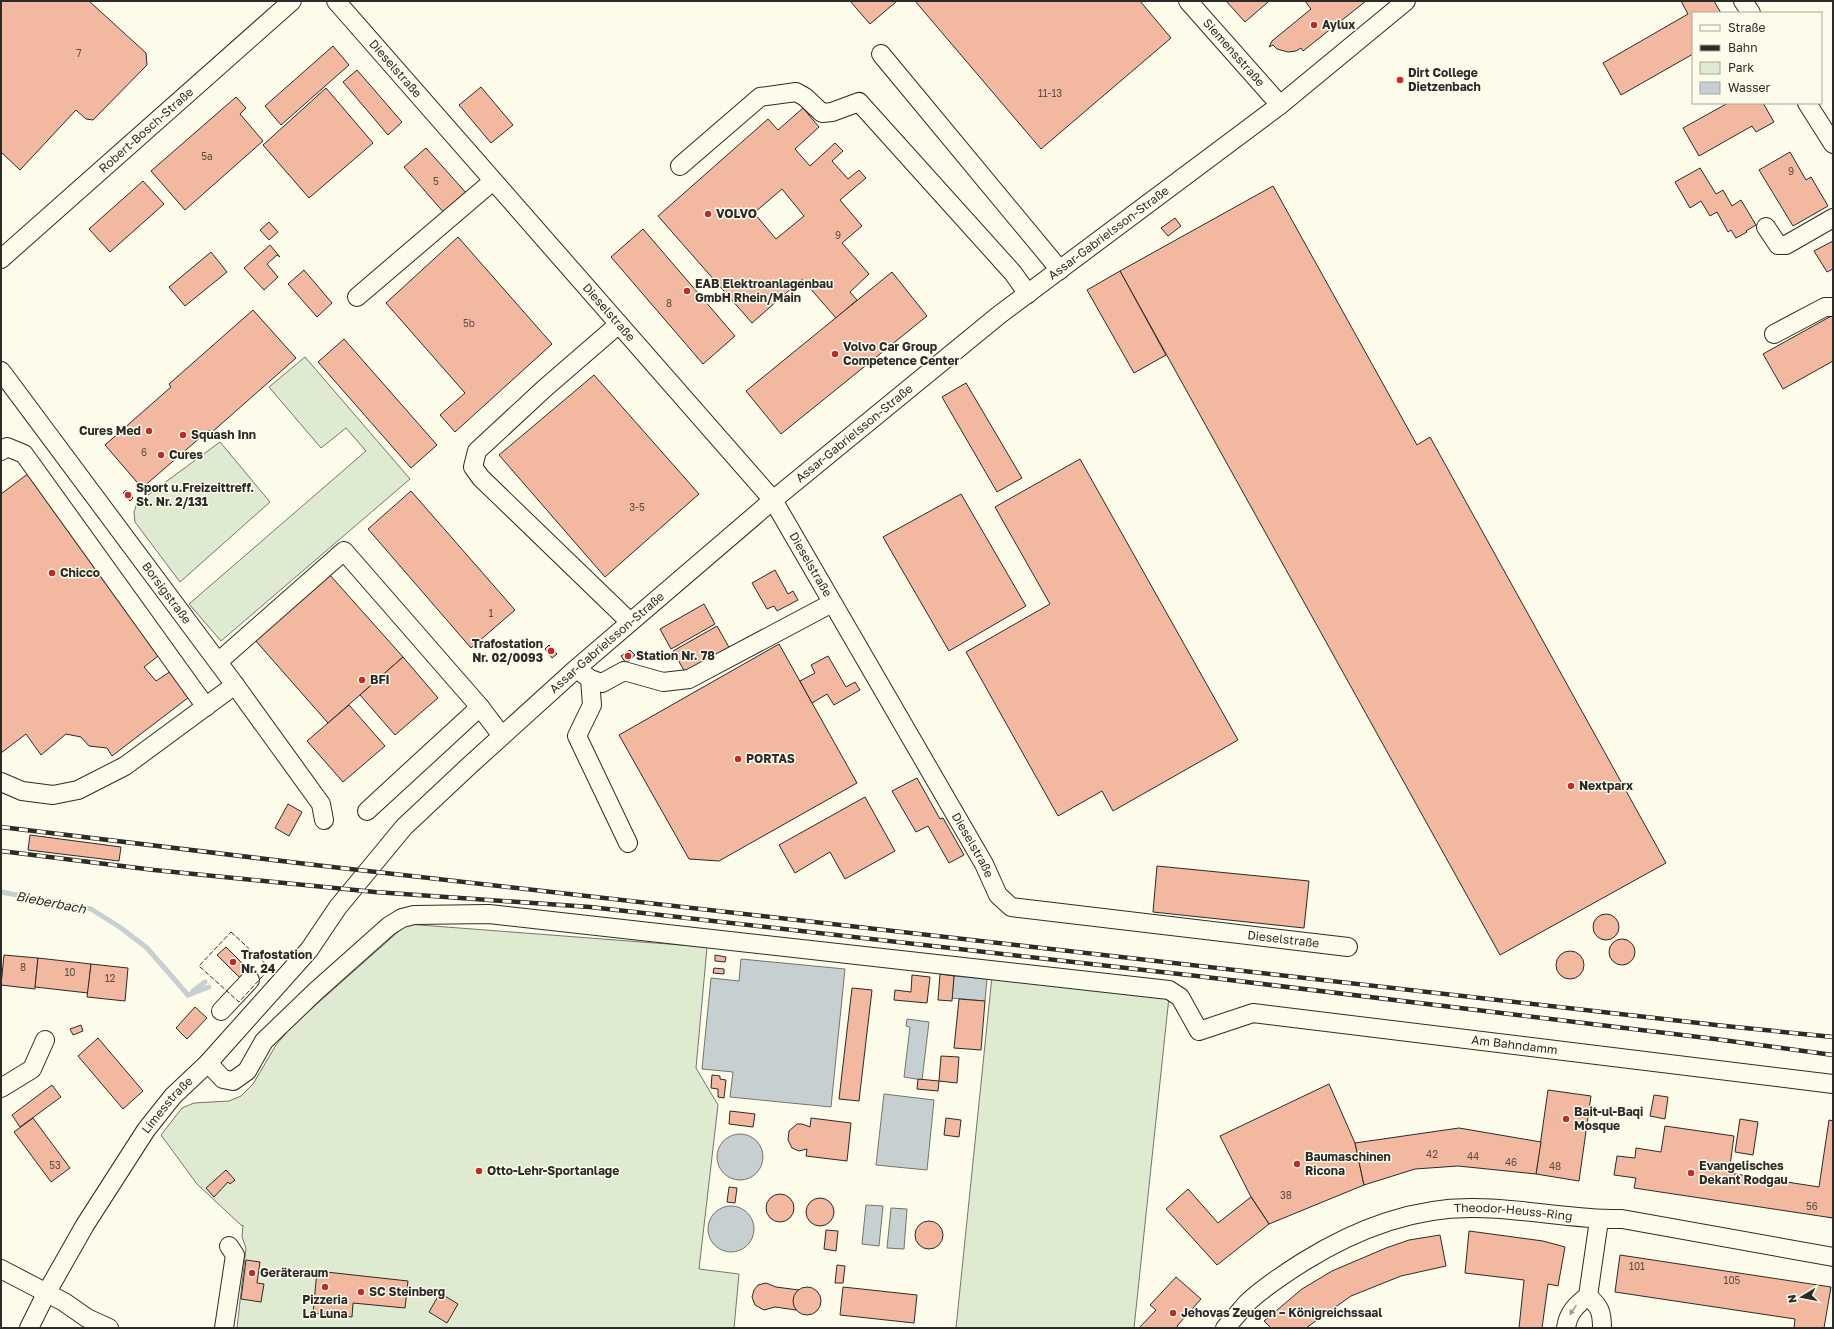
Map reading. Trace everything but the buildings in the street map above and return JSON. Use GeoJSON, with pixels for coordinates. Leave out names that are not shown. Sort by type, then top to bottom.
{"type":"FeatureCollection","features":[{"type":"Feature","properties":{"kind":"street","name":"Robert-Bosch-Straße"},"geometry":{"type":"LineString","coordinates":[[1,259],[292,1]]}},
{"type":"Feature","properties":{"kind":"street","name":"Dieselstraße"},"geometry":{"type":"LineString","coordinates":[[336,1],[773,500],[984,864],[998,895],[1011,907],[1348,948]]}},
{"type":"Feature","properties":{"kind":"street","name":"Siemensstraße"},"geometry":{"type":"LineString","coordinates":[[1188,1],[1280,105]]}},
{"type":"Feature","properties":{"kind":"street","name":"Assar-Gabrielsson-Straße"},"geometry":{"type":"LineString","coordinates":[[338,907],[404,828],[502,736],[584,674],[630,622],[773,500],[999,315],[1280,105],[1406,1]]}},
{"type":"Feature","properties":{"kind":"street"},"geometry":{"type":"LineString","coordinates":[[1743,1],[1750,12]]}},
{"type":"Feature","properties":{"kind":"street"},"geometry":{"type":"LineString","coordinates":[[880,54],[1060,270]]}},
{"type":"Feature","properties":{"kind":"street"},"geometry":{"type":"LineString","coordinates":[[680,166],[760,97],[796,92],[805,97],[822,113],[832,112],[859,102],[1013,273],[1028,294]]}},
{"type":"Feature","properties":{"kind":"street"},"geometry":{"type":"LineString","coordinates":[[1808,104],[1833,144]]}},
{"type":"Feature","properties":{"kind":"street"},"geometry":{"type":"LineString","coordinates":[[357,297],[493,180]]}},
{"type":"Feature","properties":{"kind":"street"},"geometry":{"type":"LineString","coordinates":[[1766,227],[1778,245],[1786,245],[1833,218]]}},
{"type":"Feature","properties":{"kind":"street"},"geometry":{"type":"LineString","coordinates":[[1774,334],[1825,307],[1833,307]]}},
{"type":"Feature","properties":{"kind":"street"},"geometry":{"type":"LineString","coordinates":[[619,324],[545,388],[478,451],[473,467],[481,478],[630,622]]}},
{"type":"Feature","properties":{"kind":"street","name":"Borsigstraße"},"geometry":{"type":"LineString","coordinates":[[1,371],[235,685],[321,804],[324,820]]}},
{"type":"Feature","properties":{"kind":"street"},"geometry":{"type":"LineString","coordinates":[[1,451],[6,447],[24,454],[206,707]]}},
{"type":"Feature","properties":{"kind":"street"},"geometry":{"type":"LineString","coordinates":[[218,662],[344,550],[480,707],[502,736]]}},
{"type":"Feature","properties":{"kind":"street"},"geometry":{"type":"LineString","coordinates":[[584,674],[602,683],[624,671],[663,682],[689,679],[832,603]]}},
{"type":"Feature","properties":{"kind":"street"},"geometry":{"type":"LineString","coordinates":[[584,674],[592,705],[577,736],[628,843]]}},
{"type":"Feature","properties":{"kind":"street"},"geometry":{"type":"LineString","coordinates":[[1,782],[22,791],[53,795],[78,790],[125,766],[235,685]]}},
{"type":"Feature","properties":{"kind":"street"},"geometry":{"type":"LineString","coordinates":[[367,811],[480,707]]}},
{"type":"Feature","properties":{"kind":"street","name":"Limesstraße"},"geometry":{"type":"LineString","coordinates":[[29,1328],[47,1292],[85,1225],[146,1130],[173,1096],[208,1063],[309,950],[338,907]]}},
{"type":"Feature","properties":{"kind":"street","name":"Am Bahndamm"},"geometry":{"type":"LineString","coordinates":[[208,1063],[223,1079],[233,1081],[247,1071],[264,1041],[316,991],[389,926],[402,918],[414,915],[489,914],[1169,990],[1180,998],[1199,1031],[1253,1014],[1833,1084]]}},
{"type":"Feature","properties":{"kind":"street"},"geometry":{"type":"LineString","coordinates":[[221,1011],[250,980]]}},
{"type":"Feature","properties":{"kind":"street"},"geometry":{"type":"LineString","coordinates":[[1,1088],[32,1069],[45,1040]]}},
{"type":"Feature","properties":{"kind":"street","name":"Theodor-Heuss-Ring"},"geometry":{"type":"LineString","coordinates":[[1235,1325],[1248,1303],[1282,1275],[1314,1255],[1353,1234],[1398,1217],[1426,1211],[1475,1208],[1599,1220],[1622,1219],[1833,1257]]}},
{"type":"Feature","properties":{"kind":"street"},"geometry":{"type":"LineString","coordinates":[[1566,1328],[1568,1318],[1576,1305],[1588,1296],[1599,1220]]}},
{"type":"Feature","properties":{"kind":"street"},"geometry":{"type":"LineString","coordinates":[[224,1328],[235,1254],[229,1246]]}},
{"type":"Feature","properties":{"kind":"street"},"geometry":{"type":"LineString","coordinates":[[1,1269],[47,1292],[86,1318],[109,1328]]}},
{"type":"Feature","properties":{"kind":"street"},"geometry":{"type":"LineString","coordinates":[[1588,1296],[1596,1303],[1602,1314],[1602,1328]]}},
{"type":"Feature","properties":{"kind":"green space"},"geometry":{"type":"Polygon","coordinates":[[[305,357],[410,479],[221,641],[189,604],[366,451],[346,428],[321,448],[269,387],[305,357]]]}},
{"type":"Feature","properties":{"kind":"green space"},"geometry":{"type":"Polygon","coordinates":[[[220,442],[270,502],[180,582],[135,522],[134,512],[137,503],[220,442]]]}},
{"type":"Feature","properties":{"kind":"green space","name":"Otto-Lehr-Sportanlage"},"geometry":{"type":"Polygon","coordinates":[[[407,924],[707,947],[696,1068],[718,1105],[699,1269],[739,1274],[734,1328],[237,1328],[246,1248],[242,1237],[243,1225],[242,1226],[197,1184],[161,1135],[182,1108],[194,1103],[229,1101],[241,1096],[253,1084],[276,1045],[292,1026],[407,924]]]}},
{"type":"Feature","properties":{"kind":"green space"},"geometry":{"type":"Polygon","coordinates":[[[992,976],[1169,997],[1134,1328],[956,1328],[992,976]]]}},
{"type":"Feature","properties":{"kind":"water"},"geometry":{"type":"Polygon","coordinates":[[[741,959],[845,969],[831,1107],[730,1097],[733,1072],[702,1069],[711,978],[739,981],[741,959]]]}},
{"type":"Feature","properties":{"kind":"water"},"geometry":{"type":"Polygon","coordinates":[[[954,976],[987,979],[985,1001],[952,998],[954,976]]]}},
{"type":"Feature","properties":{"kind":"water"},"geometry":{"type":"Polygon","coordinates":[[[907,1019],[929,1022],[922,1080],[904,1077],[910,1027],[906,1026],[907,1019]]]}},
{"type":"Feature","properties":{"kind":"water"},"geometry":{"type":"Polygon","coordinates":[[[884,1094],[934,1100],[927,1170],[876,1165],[884,1094]]]}},
{"type":"Feature","properties":{"kind":"water"},"geometry":{"type":"Polygon","coordinates":[[[745,1134],[757,1140],[762,1148],[762,1166],[757,1174],[749,1179],[735,1180],[723,1174],[718,1166],[717,1152],[723,1140],[731,1135],[745,1134]]]}},
{"type":"Feature","properties":{"kind":"water"},"geometry":{"type":"Polygon","coordinates":[[[866,1205],[883,1206],[879,1246],[862,1244],[866,1205]]]}},
{"type":"Feature","properties":{"kind":"water"},"geometry":{"type":"Polygon","coordinates":[[[736,1206],[748,1212],[753,1220],[753,1238],[748,1246],[740,1251],[726,1252],[714,1246],[709,1238],[708,1224],[714,1212],[722,1207],[736,1206]]]}},
{"type":"Feature","properties":{"kind":"water"},"geometry":{"type":"Polygon","coordinates":[[[891,1208],[907,1209],[904,1249],[887,1248],[891,1208]]]}},
{"type":"Feature","properties":{"kind":"waterway","name":"Bieberbach"},"geometry":{"type":"LineString","coordinates":[[1,892],[91,909],[121,928],[147,948],[188,995]]}},
{"type":"Feature","properties":{"kind":"waterway"},"geometry":{"type":"LineString","coordinates":[[193,991],[205,982]]}},
{"type":"Feature","properties":{"kind":"waterway"},"geometry":{"type":"LineString","coordinates":[[188,995],[209,987]]}},
{"type":"Feature","properties":{"kind":"railway"},"geometry":{"type":"LineString","coordinates":[[1,827],[315,865],[1725,1026],[1833,1037]]}},
{"type":"Feature","properties":{"kind":"railway"},"geometry":{"type":"LineString","coordinates":[[1,851],[154,870],[375,892],[590,907],[1197,976],[1715,1039],[1833,1055]]}},
{"type":"Feature","properties":{"kind":"fence"},"geometry":{"type":"LineString","coordinates":[[231,932],[270,968],[239,1002],[199,966],[231,932]]}},
{"type":"Feature","properties":{"kind":"place","name":"Aylux"},"geometry":{"type":"Point","coordinates":[1314,25]}},
{"type":"Feature","properties":{"kind":"place","name":"Dirt College Dietzenbach"},"geometry":{"type":"Point","coordinates":[1400,80]}},
{"type":"Feature","properties":{"kind":"place","name":"VOLVO"},"geometry":{"type":"Point","coordinates":[708,214]}},
{"type":"Feature","properties":{"kind":"place","name":"EAB Elektroanlagenbau GmbH Rhein/Main"},"geometry":{"type":"Point","coordinates":[687,291]}},
{"type":"Feature","properties":{"kind":"place","name":"Volvo Car Group Competence Center"},"geometry":{"type":"Point","coordinates":[835,354]}},
{"type":"Feature","properties":{"kind":"place","name":"Cures Med"},"geometry":{"type":"Point","coordinates":[149,431]}},
{"type":"Feature","properties":{"kind":"place","name":"Squash Inn"},"geometry":{"type":"Point","coordinates":[183,435]}},
{"type":"Feature","properties":{"kind":"place","name":"Cures"},"geometry":{"type":"Point","coordinates":[161,455]}},
{"type":"Feature","properties":{"kind":"place","name":"Sport u.Freizeittreff. St. Nr. 2/131"},"geometry":{"type":"Point","coordinates":[128,495]}},
{"type":"Feature","properties":{"kind":"place","name":"Chicco"},"geometry":{"type":"Point","coordinates":[52,573]}},
{"type":"Feature","properties":{"kind":"place","name":"Trafostation Nr. 02/0093"},"geometry":{"type":"Point","coordinates":[551,651]}},
{"type":"Feature","properties":{"kind":"place","name":"Station Nr. 78"},"geometry":{"type":"Point","coordinates":[628,656]}},
{"type":"Feature","properties":{"kind":"place","name":"BFI"},"geometry":{"type":"Point","coordinates":[362,680]}},
{"type":"Feature","properties":{"kind":"place","name":"PORTAS"},"geometry":{"type":"Point","coordinates":[738,759]}},
{"type":"Feature","properties":{"kind":"place","name":"Nextparx"},"geometry":{"type":"Point","coordinates":[1571,786]}},
{"type":"Feature","properties":{"kind":"place","name":"Trafostation Nr. 24"},"geometry":{"type":"Point","coordinates":[233,962]}},
{"type":"Feature","properties":{"kind":"place","name":"Bait-ul-Baqi Mosque"},"geometry":{"type":"Point","coordinates":[1566,1119]}},
{"type":"Feature","properties":{"kind":"place","name":"Baumaschinen Ricona"},"geometry":{"type":"Point","coordinates":[1297,1164]}},
{"type":"Feature","properties":{"kind":"place","name":"Otto-Lehr-Sportanlage"},"geometry":{"type":"Point","coordinates":[479,1171]}},
{"type":"Feature","properties":{"kind":"place","name":"Evangelisches Dekant Rodgau"},"geometry":{"type":"Point","coordinates":[1691,1173]}},
{"type":"Feature","properties":{"kind":"place","name":"Geräteraum"},"geometry":{"type":"Point","coordinates":[252,1273]}},
{"type":"Feature","properties":{"kind":"place","name":"Pizzeria La Luna"},"geometry":{"type":"Point","coordinates":[325,1287]}},
{"type":"Feature","properties":{"kind":"place","name":"SC Steinberg"},"geometry":{"type":"Point","coordinates":[361,1292]}},
{"type":"Feature","properties":{"kind":"place","name":"Jehovas Zeugen – Königreichssaal"},"geometry":{"type":"Point","coordinates":[1173,1313]}}]}
